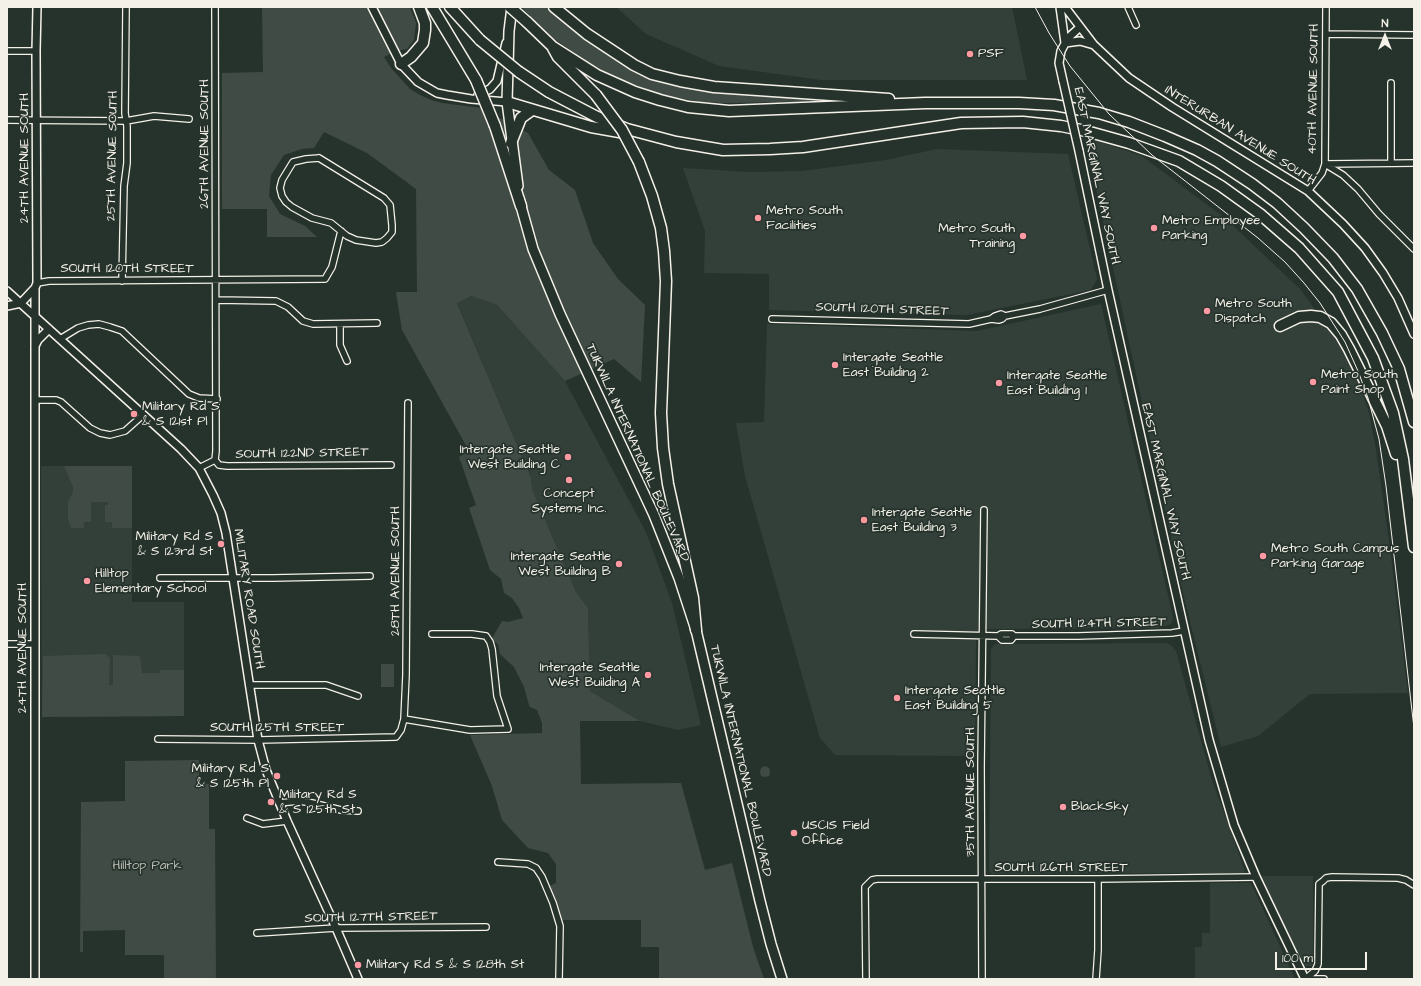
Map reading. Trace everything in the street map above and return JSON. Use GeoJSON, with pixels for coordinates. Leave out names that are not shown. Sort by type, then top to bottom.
{"type":"FeatureCollection","features":[{"type":"Feature","properties":{"kind":"highway"},"geometry":{"type":"LineString","coordinates":[[401,64],[411,57],[423,43],[425,23],[419,7]]}},
{"type":"Feature","properties":{"kind":"highway"},"geometry":{"type":"LineString","coordinates":[[432,7],[476,80],[495,126],[520,206]]}},
{"type":"Feature","properties":{"kind":"highway"},"geometry":{"type":"LineString","coordinates":[[450,7],[480,40],[519,72],[549,92],[598,117],[627,128],[676,142]]}},
{"type":"Feature","properties":{"kind":"highway"},"geometry":{"type":"LineString","coordinates":[[511,7],[553,47],[597,75],[635,92],[688,107],[736,110],[925,103],[1019,102],[1054,105],[1099,113],[1129,122],[1197,150],[1252,184],[1276,203],[1304,228],[1333,258],[1358,289],[1382,333],[1399,369],[1414,422]]}},
{"type":"Feature","properties":{"kind":"highway"},"geometry":{"type":"LineString","coordinates":[[554,7],[587,34],[634,65],[652,74],[680,82],[714,87],[925,103]]}},
{"type":"Feature","properties":{"kind":"highway"},"geometry":{"type":"LineString","coordinates":[[553,47],[558,57],[596,95],[622,130],[639,162],[652,196],[661,228],[666,281],[661,406],[663,448],[668,484],[693,598],[696,630]]}},
{"type":"Feature","properties":{"kind":"highway"},"geometry":{"type":"LineString","coordinates":[[507,102],[591,127],[723,150],[770,149],[803,146],[961,123],[1023,122],[1061,126],[1086,131],[1129,143],[1179,161],[1221,186],[1260,214],[1299,248],[1338,292],[1373,358],[1393,414],[1403,459],[1414,547]]}},
{"type":"Feature","properties":{"kind":"highway"},"geometry":{"type":"LineString","coordinates":[[512,143],[521,118],[532,110]]}},
{"type":"Feature","properties":{"kind":"highway"},"geometry":{"type":"LineString","coordinates":[[1280,326],[1299,317],[1320,317],[1331,323],[1341,335],[1387,426],[1408,497]]}},
{"type":"Feature","properties":{"kind":"main road","name":"TUKWILA INTERNATIONAL BOULEVARD"},"geometry":{"type":"LineString","coordinates":[[511,7],[507,102],[520,206],[534,249],[560,314],[654,515],[679,578],[696,630],[770,944],[782,979]]}},
{"type":"Feature","properties":{"kind":"street","name":"24TH AVENUE SOUTH"},"geometry":{"type":"LineString","coordinates":[[35,979],[35,317],[37,7]]}},
{"type":"Feature","properties":{"kind":"street","name":"25TH AVENUE SOUTH"},"geometry":{"type":"LineString","coordinates":[[122,281],[124,186],[127,163],[126,7]]}},
{"type":"Feature","properties":{"kind":"street","name":"26TH AVENUE SOUTH"},"geometry":{"type":"LineString","coordinates":[[215,7],[217,281],[217,399],[215,460]]}},
{"type":"Feature","properties":{"kind":"street"},"geometry":{"type":"LineString","coordinates":[[372,7],[401,64],[418,82],[427,88],[447,96],[507,102]]}},
{"type":"Feature","properties":{"kind":"street"},"geometry":{"type":"LineString","coordinates":[[1060,7],[1065,43],[1080,41],[1094,45]]}},
{"type":"Feature","properties":{"kind":"street"},"geometry":{"type":"LineString","coordinates":[[1065,7],[1079,28]]}},
{"type":"Feature","properties":{"kind":"street"},"geometry":{"type":"LineString","coordinates":[[1128,7],[1136,25]]}},
{"type":"Feature","properties":{"kind":"street","name":"40TH AVENUE SOUTH"},"geometry":{"type":"LineString","coordinates":[[1308,191],[1322,173],[1325,164],[1326,7]]}},
{"type":"Feature","properties":{"kind":"street","name":"EAST MARGINAL WAY SOUTH"},"geometry":{"type":"LineString","coordinates":[[1079,28],[1065,43],[1059,59],[1108,290],[1204,722],[1234,825],[1256,877],[1305,979]]}},
{"type":"Feature","properties":{"kind":"street","name":"INTERURBAN AVENUE SOUTH"},"geometry":{"type":"LineString","coordinates":[[1079,28],[1116,67],[1142,88],[1308,191],[1343,224],[1365,248],[1383,273],[1398,298],[1414,334]]}},
{"type":"Feature","properties":{"kind":"street"},"geometry":{"type":"LineString","coordinates":[[471,99],[490,89],[497,81],[509,31]]}},
{"type":"Feature","properties":{"kind":"street"},"geometry":{"type":"LineString","coordinates":[[1326,34],[1414,35]]}},
{"type":"Feature","properties":{"kind":"street"},"geometry":{"type":"LineString","coordinates":[[7,51],[36,51]]}},
{"type":"Feature","properties":{"kind":"street"},"geometry":{"type":"LineString","coordinates":[[1390,83],[1390,163]]}},
{"type":"Feature","properties":{"kind":"street"},"geometry":{"type":"LineString","coordinates":[[7,120],[126,121],[154,116],[189,119]]}},
{"type":"Feature","properties":{"kind":"street"},"geometry":{"type":"LineString","coordinates":[[319,158],[384,198],[390,205],[392,232],[382,242],[376,243],[356,240],[347,236],[341,231],[332,223],[312,218],[286,202],[280,188],[282,180],[293,162],[319,158]]}},
{"type":"Feature","properties":{"kind":"street"},"geometry":{"type":"LineString","coordinates":[[1325,164],[1414,163]]}},
{"type":"Feature","properties":{"kind":"street"},"geometry":{"type":"LineString","coordinates":[[1325,164],[1342,175],[1358,189],[1379,214],[1414,249]]}},
{"type":"Feature","properties":{"kind":"street"},"geometry":{"type":"LineString","coordinates":[[217,281],[325,279],[332,267],[341,231]]}},
{"type":"Feature","properties":{"kind":"street","name":"SOUTH 120TH STREET"},"geometry":{"type":"LineString","coordinates":[[36,286],[49,281],[217,281]]}},
{"type":"Feature","properties":{"kind":"street"},"geometry":{"type":"LineString","coordinates":[[7,306],[21,303],[36,286]]}},
{"type":"Feature","properties":{"kind":"street","name":"SOUTH 120TH STREET"},"geometry":{"type":"LineString","coordinates":[[772,318],[969,324],[991,319],[1001,314],[1005,316],[1040,309],[1108,290]]}},
{"type":"Feature","properties":{"kind":"street","name":"MILITARY ROAD SOUTH"},"geometry":{"type":"LineString","coordinates":[[7,291],[181,449],[199,468],[213,495],[221,513],[226,533],[258,740],[266,770],[286,821],[358,979]]}},
{"type":"Feature","properties":{"kind":"street"},"geometry":{"type":"LineString","coordinates":[[217,300],[276,301],[286,306],[298,317],[312,324],[377,323]]}},
{"type":"Feature","properties":{"kind":"street"},"geometry":{"type":"LineString","coordinates":[[60,339],[78,328],[88,325],[99,324],[122,331],[189,394],[199,398],[217,399]]}},
{"type":"Feature","properties":{"kind":"street"},"geometry":{"type":"LineString","coordinates":[[340,324],[340,345],[347,361]]}},
{"type":"Feature","properties":{"kind":"street"},"geometry":{"type":"LineString","coordinates":[[35,346],[38,340],[49,329]]}},
{"type":"Feature","properties":{"kind":"street"},"geometry":{"type":"LineString","coordinates":[[36,400],[56,400],[61,402],[90,428],[100,433],[110,435],[126,431],[143,415]]}},
{"type":"Feature","properties":{"kind":"street","name":"28TH AVENUE SOUTH"},"geometry":{"type":"LineString","coordinates":[[396,737],[401,730],[404,719],[407,635],[408,403]]}},
{"type":"Feature","properties":{"kind":"street"},"geometry":{"type":"LineString","coordinates":[[199,468],[215,460]]}},
{"type":"Feature","properties":{"kind":"street","name":"SOUTH 122ND STREET"},"geometry":{"type":"LineString","coordinates":[[215,460],[219,464],[227,466],[391,465]]}},
{"type":"Feature","properties":{"kind":"street","name":"35TH AVENUE SOUTH"},"geometry":{"type":"LineString","coordinates":[[982,979],[980,766],[984,510]]}},
{"type":"Feature","properties":{"kind":"street"},"geometry":{"type":"LineString","coordinates":[[160,578],[370,576]]}},
{"type":"Feature","properties":{"kind":"street","name":"SOUTH 124TH STREET"},"geometry":{"type":"LineString","coordinates":[[914,634],[1078,636],[1161,634],[1184,631]]}},
{"type":"Feature","properties":{"kind":"street"},"geometry":{"type":"LineString","coordinates":[[404,719],[470,730],[508,729],[497,696],[492,649],[486,636],[472,634],[432,634]]}},
{"type":"Feature","properties":{"kind":"street"},"geometry":{"type":"LineString","coordinates":[[7,644],[35,644]]}},
{"type":"Feature","properties":{"kind":"street"},"geometry":{"type":"LineString","coordinates":[[249,685],[326,685],[358,696]]}},
{"type":"Feature","properties":{"kind":"street","name":"SOUTH 125TH STREET"},"geometry":{"type":"LineString","coordinates":[[158,738],[258,740],[396,737]]}},
{"type":"Feature","properties":{"kind":"street"},"geometry":{"type":"LineString","coordinates":[[279,803],[299,801],[341,810],[358,811]]}},
{"type":"Feature","properties":{"kind":"street"},"geometry":{"type":"LineString","coordinates":[[247,818],[263,824],[286,821]]}},
{"type":"Feature","properties":{"kind":"street"},"geometry":{"type":"LineString","coordinates":[[498,862],[528,864],[536,868],[542,877],[553,902],[560,926],[559,979]]}},
{"type":"Feature","properties":{"kind":"street","name":"SOUTH 126TH STREET"},"geometry":{"type":"LineString","coordinates":[[866,979],[864,894],[865,887],[877,879],[1098,880],[1256,877]]}},
{"type":"Feature","properties":{"kind":"street"},"geometry":{"type":"LineString","coordinates":[[1305,979],[1315,971],[1318,964],[1319,884],[1326,878],[1332,877],[1398,878],[1406,880],[1414,885]]}},
{"type":"Feature","properties":{"kind":"street"},"geometry":{"type":"LineString","coordinates":[[1096,979],[1098,950],[1098,880]]}},
{"type":"Feature","properties":{"kind":"street","name":"SOUTH 127TH STREET"},"geometry":{"type":"LineString","coordinates":[[257,933],[336,928],[486,927]]}},
{"type":"Feature","properties":{"kind":"street"},"geometry":{"type":"LineString","coordinates":[[1305,979],[1324,979]]}},
{"type":"Feature","properties":{"kind":"shaded area"},"geometry":{"type":"Polygon","coordinates":[[[616,7],[1012,7],[1027,80],[821,80],[719,66],[646,34],[616,7]]]}},
{"type":"Feature","properties":{"kind":"shaded area"},"geometry":{"type":"Polygon","coordinates":[[[1085,137],[1142,156],[1226,219],[1301,290],[1344,350],[1359,383],[1369,413],[1376,450],[1408,693],[1310,694],[1258,736],[1221,747],[1183,593],[1085,137]]]}},
{"type":"Feature","properties":{"kind":"shaded area"},"geometry":{"type":"Polygon","coordinates":[[[937,149],[1068,154],[1097,279],[1091,290],[967,315],[769,310],[769,274],[704,273],[705,231],[683,168],[751,172],[802,171],[886,160],[937,149]]]}},
{"type":"Feature","properties":{"kind":"shaded area"},"geometry":{"type":"Polygon","coordinates":[[[471,296],[497,305],[565,381],[646,532],[672,603],[701,725],[678,730],[640,721],[590,691],[588,608],[576,592],[532,489],[531,478],[457,302],[471,296]]]}},
{"type":"Feature","properties":{"kind":"shaded area"},"geometry":{"type":"Polygon","coordinates":[[[1101,304],[1173,617],[1172,622],[1169,625],[1158,628],[985,629],[976,641],[975,756],[835,755],[820,738],[745,476],[736,423],[764,422],[767,324],[977,331],[1101,304]]]}},
{"type":"Feature","properties":{"kind":"shaded area","name":"Hilltop Elementary School"},"geometry":{"type":"Polygon","coordinates":[[[41,466],[132,466],[132,602],[184,602],[184,716],[42,717],[41,466]]]}},
{"type":"Feature","properties":{"kind":"shaded area"},"geometry":{"type":"Polygon","coordinates":[[[1166,643],[1171,645],[1176,651],[1212,780],[1245,871],[1244,873],[1190,875],[1187,873],[991,874],[989,870],[991,649],[995,644],[1166,643]]]}},
{"type":"Feature","properties":{"kind":"shaded area"},"geometry":{"type":"Polygon","coordinates":[[[1260,876],[1313,876],[1313,966],[1305,966],[1260,876]]]}},
{"type":"Feature","properties":{"kind":"shaded area"},"geometry":{"type":"Polygon","coordinates":[[[1210,883],[1251,883],[1295,979],[1195,979],[1195,947],[1202,947],[1202,933],[1210,933],[1210,883]]]}},
{"type":"Feature","properties":{"kind":"green space"},"geometry":{"type":"Polygon","coordinates":[[[262,7],[410,7],[416,23],[414,40],[407,49],[396,51],[384,57],[391,68],[410,89],[420,95],[442,103],[481,108],[528,133],[549,170],[575,190],[593,243],[618,279],[645,305],[641,382],[614,359],[565,381],[497,305],[471,296],[457,303],[531,478],[532,489],[576,592],[588,608],[590,691],[640,721],[580,721],[581,784],[681,783],[705,870],[732,863],[753,947],[764,979],[659,979],[659,947],[641,947],[641,920],[558,920],[547,887],[556,883],[556,864],[548,853],[528,848],[502,820],[492,786],[470,735],[542,733],[542,723],[537,710],[529,705],[524,687],[514,667],[500,654],[498,644],[491,640],[502,621],[508,622],[523,618],[519,608],[512,598],[504,593],[501,579],[490,570],[469,508],[476,505],[459,457],[469,451],[402,330],[396,292],[417,292],[416,189],[367,153],[324,132],[314,148],[302,149],[284,155],[271,175],[269,196],[280,214],[305,226],[317,237],[267,237],[267,209],[222,209],[222,73],[263,72],[262,7]]]}},
{"type":"Feature","properties":{"kind":"green space"},"geometry":{"type":"Polygon","coordinates":[[[524,7],[545,7],[570,28],[615,59],[640,72],[675,85],[708,91],[821,99],[828,101],[703,102],[654,92],[599,69],[579,56],[556,40],[523,9],[524,7]]]}},
{"type":"Feature","properties":{"kind":"green space"},"geometry":{"type":"Polygon","coordinates":[[[64,466],[132,466],[132,528],[112,528],[112,522],[105,522],[105,505],[108,505],[108,502],[91,502],[91,522],[84,522],[84,528],[71,528],[68,519],[68,502],[73,492],[73,487],[64,466]]]}},
{"type":"Feature","properties":{"kind":"green space"},"geometry":{"type":"Polygon","coordinates":[[[105,654],[110,658],[109,685],[113,685],[113,655],[140,656],[142,673],[160,673],[160,670],[184,670],[184,716],[42,717],[43,656],[105,654]]]}},
{"type":"Feature","properties":{"kind":"green space"},"geometry":{"type":"Polygon","coordinates":[[[381,664],[394,664],[394,687],[381,687],[381,664]]]}},
{"type":"Feature","properties":{"kind":"green space","name":"Hilltop Park"},"geometry":{"type":"Polygon","coordinates":[[[199,760],[199,783],[209,784],[209,829],[215,829],[216,979],[164,979],[164,955],[125,955],[125,930],[83,931],[83,952],[80,952],[81,802],[125,801],[125,761],[199,760]]]}},
{"type":"Feature","properties":{"kind":"green space"},"geometry":{"type":"Polygon","coordinates":[[[765,766],[769,768],[770,772],[769,776],[765,777],[761,776],[760,772],[761,768],[765,766]]]}},
{"type":"Feature","properties":{"kind":"tram line"},"geometry":{"type":"LineString","coordinates":[[1035,7],[1049,33],[1070,66],[1109,114],[1152,155],[1258,238],[1285,262],[1320,303],[1345,342],[1368,398],[1379,439],[1386,486],[1414,728]]}},
{"type":"Feature","properties":{"kind":"place","name":"PSF"},"geometry":{"type":"Point","coordinates":[970,54]}},
{"type":"Feature","properties":{"kind":"place","name":"Metro South Facilities"},"geometry":{"type":"Point","coordinates":[758,218]}},
{"type":"Feature","properties":{"kind":"place","name":"Metro Employee Parking"},"geometry":{"type":"Point","coordinates":[1154,228]}},
{"type":"Feature","properties":{"kind":"place","name":"Metro South Training"},"geometry":{"type":"Point","coordinates":[1023,236]}},
{"type":"Feature","properties":{"kind":"place","name":"Metro South Dispatch"},"geometry":{"type":"Point","coordinates":[1207,311]}},
{"type":"Feature","properties":{"kind":"place","name":"Intergate Seattle East Building 2"},"geometry":{"type":"Point","coordinates":[835,365]}},
{"type":"Feature","properties":{"kind":"place","name":"Metro South Paint Shop"},"geometry":{"type":"Point","coordinates":[1313,382]}},
{"type":"Feature","properties":{"kind":"place","name":"Intergate Seattle East Building 1"},"geometry":{"type":"Point","coordinates":[999,383]}},
{"type":"Feature","properties":{"kind":"place","name":"Military Rd S & S 121st Pl"},"geometry":{"type":"Point","coordinates":[134,414]}},
{"type":"Feature","properties":{"kind":"place","name":"Intergate Seattle West Building C"},"geometry":{"type":"Point","coordinates":[568,457]}},
{"type":"Feature","properties":{"kind":"place","name":"Concept Systems Inc."},"geometry":{"type":"Point","coordinates":[569,480]}},
{"type":"Feature","properties":{"kind":"place","name":"Intergate Seattle East Building 3"},"geometry":{"type":"Point","coordinates":[864,520]}},
{"type":"Feature","properties":{"kind":"place","name":"Military Rd S & S 123rd St"},"geometry":{"type":"Point","coordinates":[221,544]}},
{"type":"Feature","properties":{"kind":"place","name":"Metro South Campus Parking Garage"},"geometry":{"type":"Point","coordinates":[1263,556]}},
{"type":"Feature","properties":{"kind":"place","name":"Intergate Seattle West Building B"},"geometry":{"type":"Point","coordinates":[619,564]}},
{"type":"Feature","properties":{"kind":"place","name":"Hilltop Elementary School"},"geometry":{"type":"Point","coordinates":[87,581]}},
{"type":"Feature","properties":{"kind":"place","name":"Intergate Seattle West Building A"},"geometry":{"type":"Point","coordinates":[648,675]}},
{"type":"Feature","properties":{"kind":"place","name":"Intergate Seattle East Building 5"},"geometry":{"type":"Point","coordinates":[897,698]}},
{"type":"Feature","properties":{"kind":"place","name":"Military Rd S & S 125th Pl"},"geometry":{"type":"Point","coordinates":[277,776]}},
{"type":"Feature","properties":{"kind":"place","name":"Military Rd S & S 125th St"},"geometry":{"type":"Point","coordinates":[271,802]}},
{"type":"Feature","properties":{"kind":"place","name":"BlackSky"},"geometry":{"type":"Point","coordinates":[1063,807]}},
{"type":"Feature","properties":{"kind":"place","name":"USCIS Field Office"},"geometry":{"type":"Point","coordinates":[794,833]}},
{"type":"Feature","properties":{"kind":"place","name":"Military Rd S & S 128th St"},"geometry":{"type":"Point","coordinates":[358,965]}}]}
